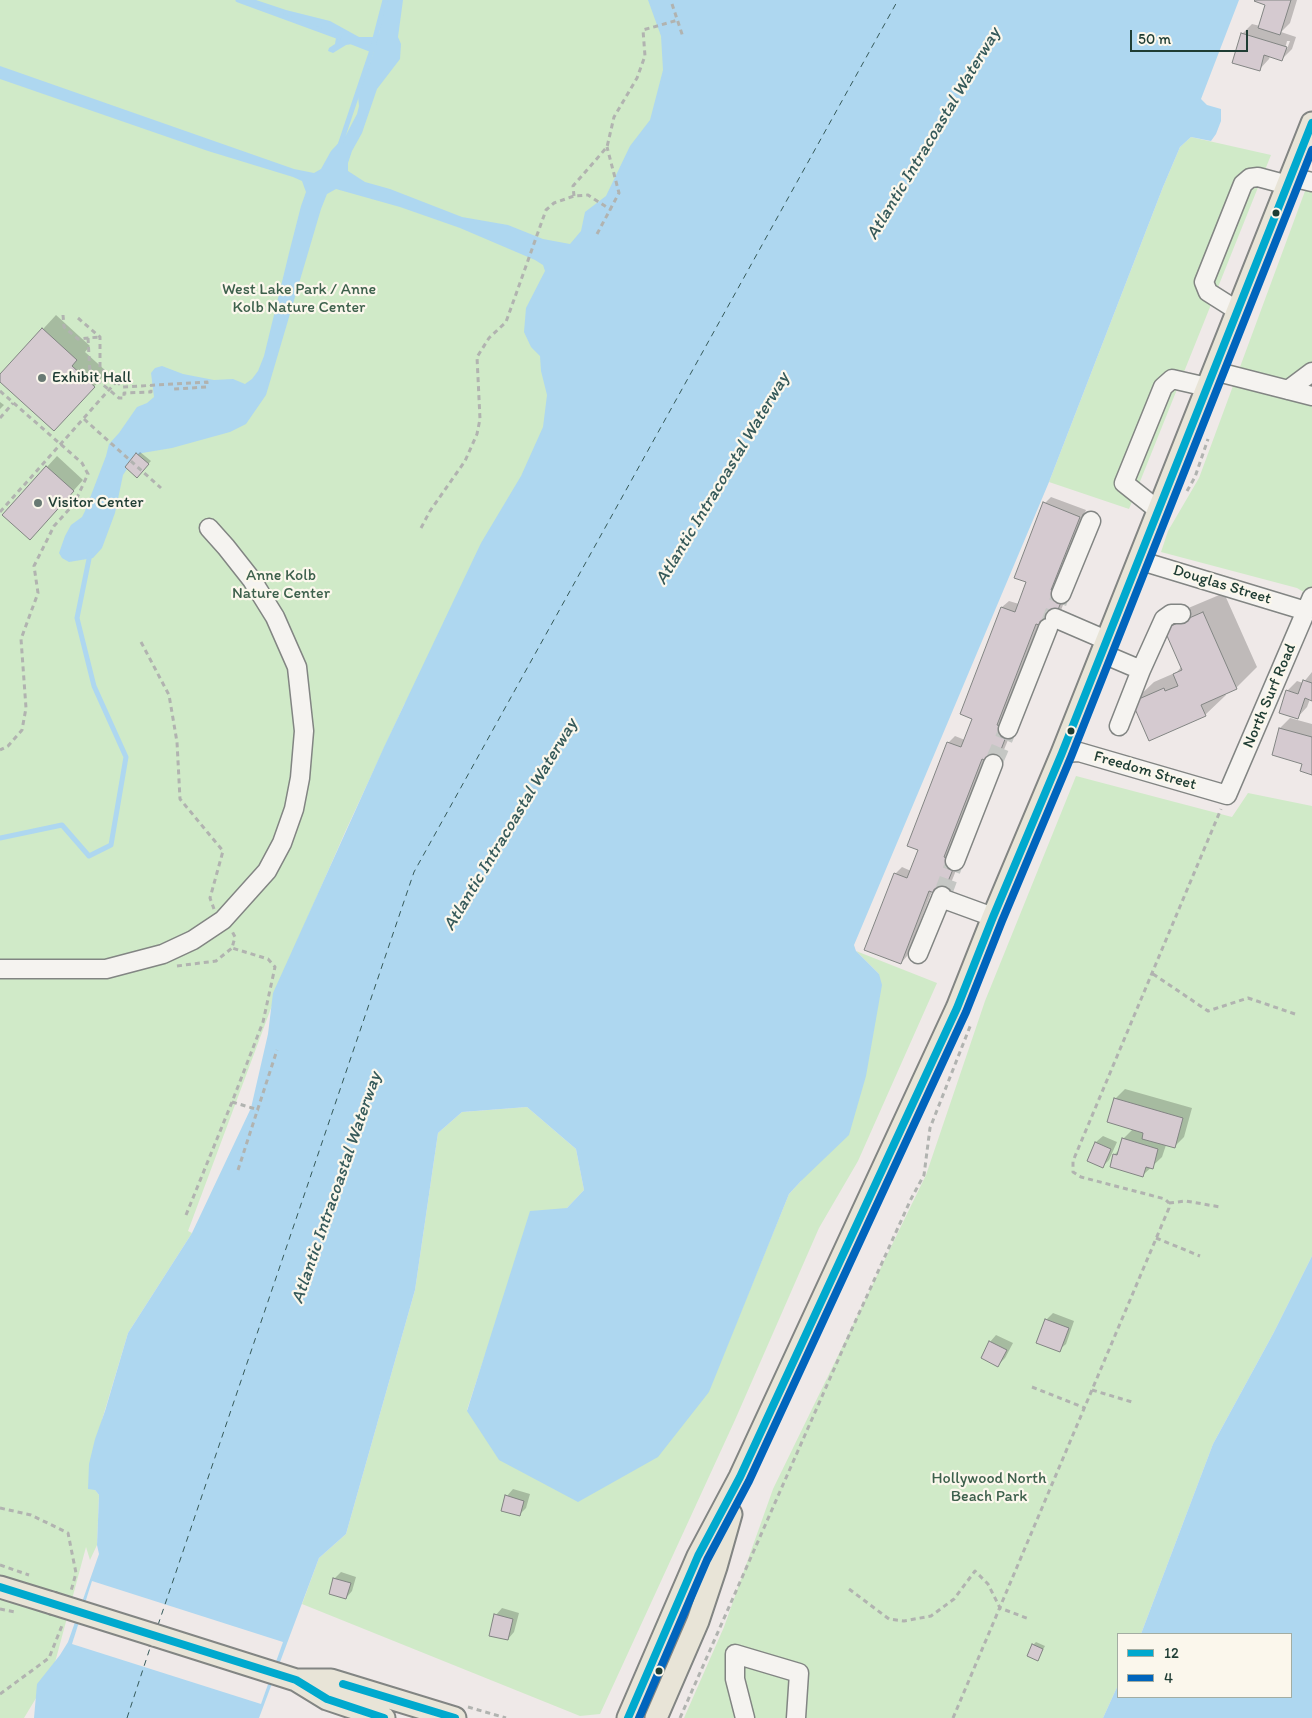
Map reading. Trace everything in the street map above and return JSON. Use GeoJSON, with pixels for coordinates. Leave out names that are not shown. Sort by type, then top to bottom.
{"type":"FeatureCollection","features":[{"type":"Feature","properties":{"kind":"main road"},"geometry":{"type":"LineString","coordinates":[[628,1718],[698,1556],[740,1477],[957,1008],[1062,753],[1312,123]]}},
{"type":"Feature","properties":{"kind":"main road"},"geometry":{"type":"LineString","coordinates":[[656,1718],[698,1621],[716,1567],[740,1477]]}},
{"type":"Feature","properties":{"kind":"main road"},"geometry":{"type":"LineString","coordinates":[[0,1587],[296,1680],[327,1699],[384,1718]]}},
{"type":"Feature","properties":{"kind":"main road"},"geometry":{"type":"LineString","coordinates":[[296,1680],[331,1680],[455,1718]]}},
{"type":"Feature","properties":{"kind":"street"},"geometry":{"type":"LineString","coordinates":[[1238,311],[1208,292],[1204,282],[1243,184],[1250,178],[1258,177],[1312,182]]}},
{"type":"Feature","properties":{"kind":"street"},"geometry":{"type":"LineString","coordinates":[[1288,390],[1312,372]]}},
{"type":"Feature","properties":{"kind":"street"},"geometry":{"type":"LineString","coordinates":[[1158,510],[1124,483],[1162,387],[1172,379],[1210,379],[1288,390],[1312,396]]}},
{"type":"Feature","properties":{"kind":"street"},"geometry":{"type":"LineString","coordinates":[[1061,594],[1091,521]]}},
{"type":"Feature","properties":{"kind":"street"},"geometry":{"type":"LineString","coordinates":[[0,969],[106,969],[163,954],[193,940],[222,920],[267,871],[282,843],[294,809],[304,731],[297,667],[275,617],[252,580],[209,528]]}},
{"type":"Feature","properties":{"kind":"street","name":"Douglas Street"},"geometry":{"type":"LineString","coordinates":[[1138,560],[1309,604]]}},
{"type":"Feature","properties":{"kind":"street","name":"North Surf Road"},"geometry":{"type":"LineString","coordinates":[[1227,795],[1309,604]]}},
{"type":"Feature","properties":{"kind":"street"},"geometry":{"type":"LineString","coordinates":[[1119,726],[1164,619],[1171,614],[1180,614]]}},
{"type":"Feature","properties":{"kind":"street"},"geometry":{"type":"LineString","coordinates":[[1008,729],[1051,623],[1104,646],[1141,670]]}},
{"type":"Feature","properties":{"kind":"street","name":"Freedom Street"},"geometry":{"type":"LineString","coordinates":[[1062,753],[1079,752],[1227,795]]}},
{"type":"Feature","properties":{"kind":"street"},"geometry":{"type":"LineString","coordinates":[[955,861],[994,764]]}},
{"type":"Feature","properties":{"kind":"street"},"geometry":{"type":"LineString","coordinates":[[918,954],[941,897],[993,917]]}},
{"type":"Feature","properties":{"kind":"street"},"geometry":{"type":"LineString","coordinates":[[745,1718],[735,1679],[735,1654],[799,1673],[796,1718]]}},
{"type":"Feature","properties":{"kind":"path"},"geometry":{"type":"LineString","coordinates":[[672,4],[682,38]]}},
{"type":"Feature","properties":{"kind":"path"},"geometry":{"type":"LineString","coordinates":[[597,234],[619,193],[607,147],[614,117],[637,78],[645,56],[643,30],[678,20]]}},
{"type":"Feature","properties":{"kind":"path"},"geometry":{"type":"LineString","coordinates":[[574,196],[573,186],[607,147]]}},
{"type":"Feature","properties":{"kind":"path"},"geometry":{"type":"LineString","coordinates":[[421,528],[430,511],[465,461],[478,434],[480,419],[478,357],[489,338],[506,322],[546,210],[554,203],[574,196],[588,195],[611,210]]}},
{"type":"Feature","properties":{"kind":"path"},"geometry":{"type":"LineString","coordinates":[[63,315],[64,328],[78,339],[100,337]]}},
{"type":"Feature","properties":{"kind":"path"},"geometry":{"type":"LineString","coordinates":[[78,318],[100,337],[100,368],[123,387],[207,382],[207,387],[174,389]]}},
{"type":"Feature","properties":{"kind":"path"},"geometry":{"type":"LineString","coordinates":[[88,338],[90,374],[119,398],[124,398],[124,393],[152,392],[151,385]]}},
{"type":"Feature","properties":{"kind":"path"},"geometry":{"type":"LineString","coordinates":[[0,512],[116,382]]}},
{"type":"Feature","properties":{"kind":"path"},"geometry":{"type":"LineString","coordinates":[[0,391],[82,463],[88,474],[74,504],[54,526],[34,566],[38,593],[21,639],[26,708],[22,730],[8,746],[0,750]]}},
{"type":"Feature","properties":{"kind":"path"},"geometry":{"type":"LineString","coordinates":[[0,418],[14,403]]}},
{"type":"Feature","properties":{"kind":"path"},"geometry":{"type":"LineString","coordinates":[[84,419],[162,488]]}},
{"type":"Feature","properties":{"kind":"path"},"geometry":{"type":"LineString","coordinates":[[953,1718],[1169,1208],[1169,1203],[1165,1198],[1081,1177],[1073,1172],[1073,1162],[1227,795]]}},
{"type":"Feature","properties":{"kind":"path"},"geometry":{"type":"LineString","coordinates":[[1153,974],[1208,1011],[1248,998],[1298,1015]]}},
{"type":"Feature","properties":{"kind":"path"},"geometry":{"type":"LineString","coordinates":[[238,1170],[278,1050]]}},
{"type":"Feature","properties":{"kind":"path"},"geometry":{"type":"LineString","coordinates":[[232,1102],[259,1110]]}},
{"type":"Feature","properties":{"kind":"path"},"geometry":{"type":"LineString","coordinates":[[1169,1203],[1186,1202],[1220,1207]]}},
{"type":"Feature","properties":{"kind":"path"},"geometry":{"type":"LineString","coordinates":[[1156,1238],[1200,1256]]}},
{"type":"Feature","properties":{"kind":"path"},"geometry":{"type":"LineString","coordinates":[[1032,1387],[1085,1408]]}},
{"type":"Feature","properties":{"kind":"path"},"geometry":{"type":"LineString","coordinates":[[1092,1390],[1132,1402]]}},
{"type":"Feature","properties":{"kind":"path"},"geometry":{"type":"LineString","coordinates":[[849,1589],[889,1619],[904,1621],[931,1616],[954,1599],[975,1571],[988,1584],[1000,1608],[1029,1619]]}},
{"type":"Feature","properties":{"kind":"green space","name":"West Lake Park / Anne Kolb Nature Center"},"geometry":{"type":"Polygon","coordinates":[[[0,0],[723,0],[643,306],[404,705],[289,960],[188,1231],[192,1233],[128,1333],[102,1420],[95,1490],[99,1495],[97,1545],[90,1560],[86,1547],[53,1670],[24,1718],[0,1718],[0,0]]]}},
{"type":"Feature","properties":{"kind":"green space"},"geometry":{"type":"Polygon","coordinates":[[[1191,137],[1271,155],[1129,509],[1049,482],[1163,187],[1180,147],[1191,137]]]}},
{"type":"Feature","properties":{"kind":"green space"},"geometry":{"type":"Polygon","coordinates":[[[1312,172],[1312,597],[1297,588],[1161,552],[1168,531],[1199,478],[1312,172]]]}},
{"type":"Feature","properties":{"kind":"green space","name":"Hollywood North Beach Park"},"geometry":{"type":"Polygon","coordinates":[[[1076,776],[1232,817],[1248,793],[1312,806],[1312,1256],[1274,1332],[1213,1444],[1141,1633],[1117,1633],[1117,1687],[1103,1718],[684,1718],[724,1627],[773,1489],[926,1175],[985,1001],[1076,776]]]}},
{"type":"Feature","properties":{"kind":"green space"},"geometry":{"type":"Polygon","coordinates":[[[856,951],[937,983],[858,1161],[819,1228],[735,1420],[600,1714],[580,1716],[302,1604],[319,1558],[346,1534],[415,1290],[438,1133],[462,1112],[527,1107],[576,1149],[584,1190],[567,1208],[485,1355],[467,1410],[708,1392],[789,1194],[801,1181],[879,974],[856,951]]]}},
{"type":"Feature","properties":{"kind":"water","name":"Atlantic Intracoastal Waterway"},"geometry":{"type":"Polygon","coordinates":[[[241,0],[256,0],[330,21],[359,37],[373,37],[379,34],[383,0],[403,0],[398,37],[401,44],[400,59],[377,89],[362,133],[352,151],[348,163],[348,171],[365,182],[390,189],[462,217],[508,225],[543,239],[570,244],[581,231],[585,212],[606,196],[630,146],[650,120],[663,70],[661,36],[648,0],[1239,0],[1201,99],[1207,105],[1221,109],[1221,121],[1216,134],[1211,141],[1191,137],[1180,147],[1049,482],[854,945],[856,951],[879,974],[882,985],[866,1076],[849,1135],[789,1194],[709,1392],[658,1457],[578,1502],[499,1460],[467,1411],[530,1211],[567,1208],[584,1190],[576,1149],[527,1107],[462,1112],[438,1133],[415,1290],[346,1534],[319,1558],[259,1718],[34,1718],[37,1684],[68,1642],[99,1554],[97,1545],[99,1495],[95,1490],[88,1489],[89,1464],[128,1333],[192,1233],[251,1108],[268,1034],[273,993],[384,747],[481,543],[521,476],[543,427],[547,395],[541,371],[540,356],[531,347],[524,332],[526,308],[545,271],[543,265],[460,228],[400,207],[336,189],[327,194],[321,209],[266,395],[246,424],[230,432],[172,448],[142,453],[135,457],[123,475],[115,513],[102,548],[93,558],[69,562],[62,558],[59,553],[65,536],[71,525],[82,517],[85,511],[109,444],[137,407],[147,403],[154,397],[151,373],[155,368],[162,366],[183,374],[214,380],[233,379],[245,384],[258,371],[264,356],[306,192],[302,181],[293,177],[208,151],[0,79],[0,66],[294,169],[314,173],[321,169],[331,151],[346,135],[357,114],[359,106],[358,96],[374,51],[368,46],[358,43],[346,45],[333,53],[328,51],[335,44],[336,38],[329,32],[241,0]]]}},
{"type":"Feature","properties":{"kind":"water"},"geometry":{"type":"Polygon","coordinates":[[[1312,1256],[1312,1718],[1103,1718],[1117,1687],[1117,1698],[1292,1698],[1292,1633],[1141,1633],[1213,1444],[1274,1332],[1312,1256]]]}},
{"type":"Feature","properties":{"kind":"pier"},"geometry":{"type":"Polygon","coordinates":[[[92,1581],[283,1642],[261,1704],[72,1644],[92,1581]]]}},
{"type":"Feature","properties":{"kind":"building"},"geometry":{"type":"Polygon","coordinates":[[[1255,0],[1291,0],[1280,35],[1258,28],[1265,5],[1255,0]]]}},
{"type":"Feature","properties":{"kind":"building"},"geometry":{"type":"Polygon","coordinates":[[[1241,33],[1287,47],[1282,61],[1264,55],[1260,71],[1232,63],[1241,33]]]}},
{"type":"Feature","properties":{"kind":"building","name":"Exhibit Hall"},"geometry":{"type":"Polygon","coordinates":[[[42,328],[77,360],[72,366],[95,387],[54,431],[0,382],[0,374],[42,328]]]}},
{"type":"Feature","properties":{"kind":"building"},"geometry":{"type":"Polygon","coordinates":[[[136,453],[149,464],[137,478],[125,467],[136,453]]]}},
{"type":"Feature","properties":{"kind":"building","name":"Visitor Center"},"geometry":{"type":"Polygon","coordinates":[[[46,466],[74,491],[30,540],[2,515],[46,466]]]}},
{"type":"Feature","properties":{"kind":"building"},"geometry":{"type":"Polygon","coordinates":[[[1043,502],[1080,517],[1051,590],[1064,595],[1050,629],[1036,624],[997,725],[1009,729],[995,765],[982,759],[944,857],[956,862],[942,896],[929,891],[901,964],[864,950],[894,873],[907,878],[918,850],[907,846],[947,742],[961,747],[972,719],[960,714],[1001,607],[1015,612],[1026,582],[1014,578],[1043,502]]]}},
{"type":"Feature","properties":{"kind":"building"},"geometry":{"type":"Polygon","coordinates":[[[1203,612],[1237,689],[1201,705],[1206,716],[1149,741],[1132,702],[1164,688],[1165,691],[1178,686],[1173,674],[1182,670],[1164,629],[1203,612]]]}},
{"type":"Feature","properties":{"kind":"building"},"geometry":{"type":"Polygon","coordinates":[[[1303,680],[1312,683],[1312,701],[1305,698],[1298,719],[1279,713],[1286,690],[1298,694],[1303,680]]]}},
{"type":"Feature","properties":{"kind":"building"},"geometry":{"type":"Polygon","coordinates":[[[1279,728],[1312,737],[1312,775],[1300,771],[1302,764],[1272,755],[1279,728]]]}},
{"type":"Feature","properties":{"kind":"building"},"geometry":{"type":"Polygon","coordinates":[[[1114,1098],[1183,1118],[1175,1148],[1142,1139],[1143,1133],[1107,1122],[1114,1098]]]}},
{"type":"Feature","properties":{"kind":"building"},"geometry":{"type":"Polygon","coordinates":[[[1122,1138],[1158,1149],[1153,1169],[1146,1167],[1143,1177],[1110,1167],[1113,1154],[1117,1155],[1122,1138]]]}},
{"type":"Feature","properties":{"kind":"building"},"geometry":{"type":"Polygon","coordinates":[[[1095,1142],[1111,1149],[1103,1168],[1087,1161],[1095,1142]]]}},
{"type":"Feature","properties":{"kind":"building"},"geometry":{"type":"Polygon","coordinates":[[[1045,1319],[1069,1328],[1060,1352],[1036,1343],[1045,1319]]]}},
{"type":"Feature","properties":{"kind":"building"},"geometry":{"type":"Polygon","coordinates":[[[989,1341],[1007,1350],[998,1367],[981,1358],[989,1341]]]}},
{"type":"Feature","properties":{"kind":"building"},"geometry":{"type":"Polygon","coordinates":[[[505,1495],[524,1501],[520,1516],[501,1511],[505,1495]]]}},
{"type":"Feature","properties":{"kind":"building"},"geometry":{"type":"Polygon","coordinates":[[[333,1578],[351,1583],[346,1599],[329,1594],[333,1578]]]}},
{"type":"Feature","properties":{"kind":"building"},"geometry":{"type":"Polygon","coordinates":[[[494,1614],[513,1619],[508,1640],[489,1636],[494,1614]]]}},
{"type":"Feature","properties":{"kind":"building"},"geometry":{"type":"Polygon","coordinates":[[[1032,1644],[1043,1649],[1038,1661],[1027,1656],[1032,1644]]]}},
{"type":"Feature","properties":{"kind":"waterway"},"geometry":{"type":"LineString","coordinates":[[238,0],[339,37]]}},
{"type":"Feature","properties":{"kind":"waterway"},"geometry":{"type":"LineString","coordinates":[[340,145],[372,50],[385,0]]}},
{"type":"Feature","properties":{"kind":"waterway"},"geometry":{"type":"LineString","coordinates":[[349,41],[372,50]]}},
{"type":"Feature","properties":{"kind":"waterway"},"geometry":{"type":"LineString","coordinates":[[0,838],[62,825],[89,856],[111,845],[126,757],[94,686],[77,618],[90,554]]}},
{"type":"Feature","properties":{"kind":"ferry route"},"geometry":{"type":"LineString","coordinates":[[158,1625],[414,872],[898,0]]}},
{"type":"Feature","properties":{"kind":"ferry route"},"geometry":{"type":"LineString","coordinates":[[127,1718],[151,1645]]}},
{"type":"Feature","properties":{"kind":"tunnel"},"geometry":{"type":"LineString","coordinates":[[1048,628],[1061,594]]}},
{"type":"Feature","properties":{"kind":"tunnel"},"geometry":{"type":"LineString","coordinates":[[993,764],[1008,729]]}},
{"type":"Feature","properties":{"kind":"tunnel"},"geometry":{"type":"LineString","coordinates":[[942,896],[955,861]]}},
{"type":"Feature","properties":{"kind":"transit line","name":"12"},"geometry":{"type":"LineString","coordinates":[[628,1718],[698,1556],[740,1477],[957,1008],[1062,753],[1312,123]]}},
{"type":"Feature","properties":{"kind":"transit line","name":"4"},"geometry":{"type":"LineString","coordinates":[[639,1718],[707,1560],[749,1481],[966,1012],[1071,757],[1312,150]]}},
{"type":"Feature","properties":{"kind":"transit line","name":"12"},"geometry":{"type":"LineString","coordinates":[[0,1587],[296,1680],[327,1699],[384,1718]]}},
{"type":"Feature","properties":{"kind":"transit line","name":"12"},"geometry":{"type":"LineString","coordinates":[[343,1684],[455,1718]]}},
{"type":"Feature","properties":{"kind":"place","name":"Exhibit Hall"},"geometry":{"type":"Point","coordinates":[42,378]}},
{"type":"Feature","properties":{"kind":"place","name":"Visitor Center"},"geometry":{"type":"Point","coordinates":[38,503]}},
{"type":"Feature","properties":{"kind":"park label","name":"Anne Kolb Nature Center"},"geometry":{"type":"Point","coordinates":[281,585]}}]}
